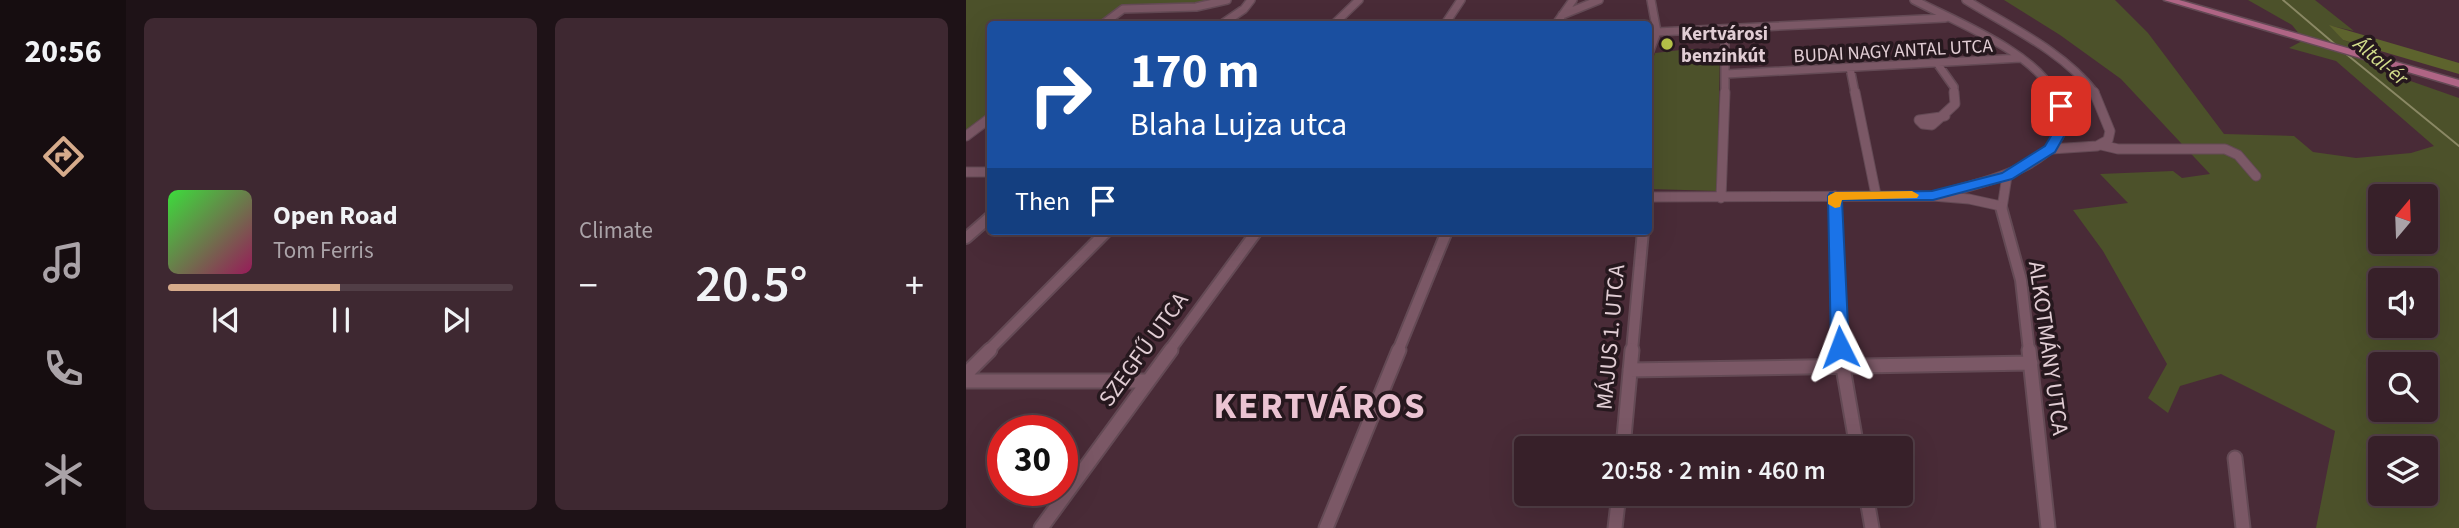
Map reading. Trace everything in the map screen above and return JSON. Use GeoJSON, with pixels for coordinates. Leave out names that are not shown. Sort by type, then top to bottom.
{"type":"FeatureCollection","features":[{"type":"Feature","properties":{"kind":"highway"},"geometry":{"type":"LineString","coordinates":[[2169,0],[2291,33]]}},
{"type":"Feature","properties":{"kind":"highway"},"geometry":{"type":"LineString","coordinates":[[2182,0],[2459,82]]}},
{"type":"Feature","properties":{"kind":"street"},"geometry":{"type":"LineString","coordinates":[[1337,21],[1359,0]]}},
{"type":"Feature","properties":{"kind":"street"},"geometry":{"type":"LineString","coordinates":[[1447,21],[1461,0]]}},
{"type":"Feature","properties":{"kind":"street"},"geometry":{"type":"LineString","coordinates":[[1558,21],[1573,0]]}},
{"type":"Feature","properties":{"kind":"street"},"geometry":{"type":"LineString","coordinates":[[1562,16],[1599,0]]}},
{"type":"Feature","properties":{"kind":"street"},"geometry":{"type":"LineString","coordinates":[[1651,0],[1657,32],[1652,45]]}},
{"type":"Feature","properties":{"kind":"street"},"geometry":{"type":"LineString","coordinates":[[1914,0],[2021,58],[2047,82],[2061,106],[2061,131],[2050,149],[2007,176],[1933,195]]}},
{"type":"Feature","properties":{"kind":"street"},"geometry":{"type":"LineString","coordinates":[[1966,0],[2059,58],[2082,76],[2096,96],[2110,131],[2108,140],[2101,145]]}},
{"type":"Feature","properties":{"kind":"street"},"geometry":{"type":"LineString","coordinates":[[1107,21],[1123,9],[1196,7],[1228,1]]}},
{"type":"Feature","properties":{"kind":"street"},"geometry":{"type":"LineString","coordinates":[[1225,21],[1248,1]]}},
{"type":"Feature","properties":{"kind":"street"},"geometry":{"type":"LineString","coordinates":[[1657,32],[1947,18]]}},
{"type":"Feature","properties":{"kind":"street"},"geometry":{"type":"LineString","coordinates":[[1721,198],[1725,29]]}},
{"type":"Feature","properties":{"kind":"street","name":"BUDAI NAGY ANTAL UTCA"},"geometry":{"type":"LineString","coordinates":[[1726,74],[2021,58]]}},
{"type":"Feature","properties":{"kind":"street"},"geometry":{"type":"LineString","coordinates":[[1937,63],[1956,92],[1955,104],[1945,116]]}},
{"type":"Feature","properties":{"kind":"street"},"geometry":{"type":"LineString","coordinates":[[1850,68],[1876,195]]}},
{"type":"Feature","properties":{"kind":"street"},"geometry":{"type":"LineString","coordinates":[[966,136],[987,120]]}},
{"type":"Feature","properties":{"kind":"street"},"geometry":{"type":"LineString","coordinates":[[2050,149],[2101,145],[2118,149],[2225,149],[2238,155],[2256,176]]}},
{"type":"Feature","properties":{"kind":"street"},"geometry":{"type":"LineString","coordinates":[[966,172],[987,172]]}},
{"type":"Feature","properties":{"kind":"street","name":"ALKOTMÁNY UTCA"},"geometry":{"type":"LineString","coordinates":[[2007,176],[2001,206],[2021,280],[2048,528]]}},
{"type":"Feature","properties":{"kind":"street"},"geometry":{"type":"LineString","coordinates":[[1652,197],[1933,195],[2001,206]]}},
{"type":"Feature","properties":{"kind":"street"},"geometry":{"type":"LineString","coordinates":[[1835,196],[1841,365],[1855,436]]}},
{"type":"Feature","properties":{"kind":"street"},"geometry":{"type":"LineString","coordinates":[[966,238],[987,220]]}},
{"type":"Feature","properties":{"kind":"street"},"geometry":{"type":"LineString","coordinates":[[966,374],[1103,235]]}},
{"type":"Feature","properties":{"kind":"street","name":"SZEGFŰ UTCA"},"geometry":{"type":"LineString","coordinates":[[1041,528],[1253,235]]}},
{"type":"Feature","properties":{"kind":"street"},"geometry":{"type":"LineString","coordinates":[[1326,528],[1445,235]]}},
{"type":"Feature","properties":{"kind":"street","name":"MÁJUS 1. UTCA"},"geometry":{"type":"LineString","coordinates":[[1624,436],[1643,235]]}},
{"type":"Feature","properties":{"kind":"street"},"geometry":{"type":"LineString","coordinates":[[1630,370],[2031,363]]}},
{"type":"Feature","properties":{"kind":"street"},"geometry":{"type":"LineString","coordinates":[[966,381],[1148,381]]}},
{"type":"Feature","properties":{"kind":"street"},"geometry":{"type":"LineString","coordinates":[[2235,458],[2243,528]]}},
{"type":"Feature","properties":{"kind":"street"},"geometry":{"type":"LineString","coordinates":[[1615,528],[1618,506]]}},
{"type":"Feature","properties":{"kind":"street"},"geometry":{"type":"LineString","coordinates":[[1868,506],[1872,528]]}},
{"type":"Feature","properties":{"kind":"green space"},"geometry":{"type":"Polygon","coordinates":[[[966,0],[1222,0],[1194,5],[1125,7],[1107,21],[987,21],[987,115],[966,131],[966,0]]]}},
{"type":"Feature","properties":{"kind":"green space"},"geometry":{"type":"Polygon","coordinates":[[[2004,0],[2115,0],[2148,33],[2224,134],[2294,136],[2313,152],[2356,158],[2411,153],[2434,146],[2336,61],[2289,48],[2304,40],[2292,25],[2248,0],[2315,0],[2354,31],[2331,26],[2343,40],[2378,51],[2382,71],[2459,98],[2459,528],[2316,528],[2335,431],[2221,374],[2180,386],[2168,413],[2148,398],[2167,364],[2103,251],[2073,210],[2128,203],[2100,174],[2173,171],[2182,178],[2210,174],[2121,79],[2060,35],[2004,0]]]}},
{"type":"Feature","properties":{"kind":"green space"},"geometry":{"type":"Polygon","coordinates":[[[2329,25],[2459,63],[2459,74],[2343,40],[2329,25]]]}},
{"type":"Feature","properties":{"kind":"green space"},"geometry":{"type":"Polygon","coordinates":[[[1720,49],[1717,191],[1652,189],[1652,62],[1655,53],[1720,49]]]}},
{"type":"Feature","properties":{"kind":"waterway","name":"Által-ér"},"geometry":{"type":"LineString","coordinates":[[2283,0],[2337,46]]}},
{"type":"Feature","properties":{"kind":"waterway","name":"Által-ér"},"geometry":{"type":"LineString","coordinates":[[2345,53],[2459,146]]}},
{"type":"Feature","properties":{"kind":"slow traffic"},"geometry":{"type":"LineString","coordinates":[[1835,204],[1835,196],[1912,195]]}},
{"type":"Feature","properties":{"kind":"place","name":"Kertvárosi benzinkút"},"geometry":{"type":"Point","coordinates":[1667,44]}},
{"type":"Feature","properties":{"kind":"district","name":"KERTVÁROS"},"geometry":{"type":"Point","coordinates":[1320,405]}},
{"type":"Feature","properties":{"kind":"route"},"geometry":{"type":"LineString","coordinates":[[1840,347],[1835,196],[1933,195],[2007,176],[2050,149],[2057,140],[2063,116],[2061,106]]}}]}
